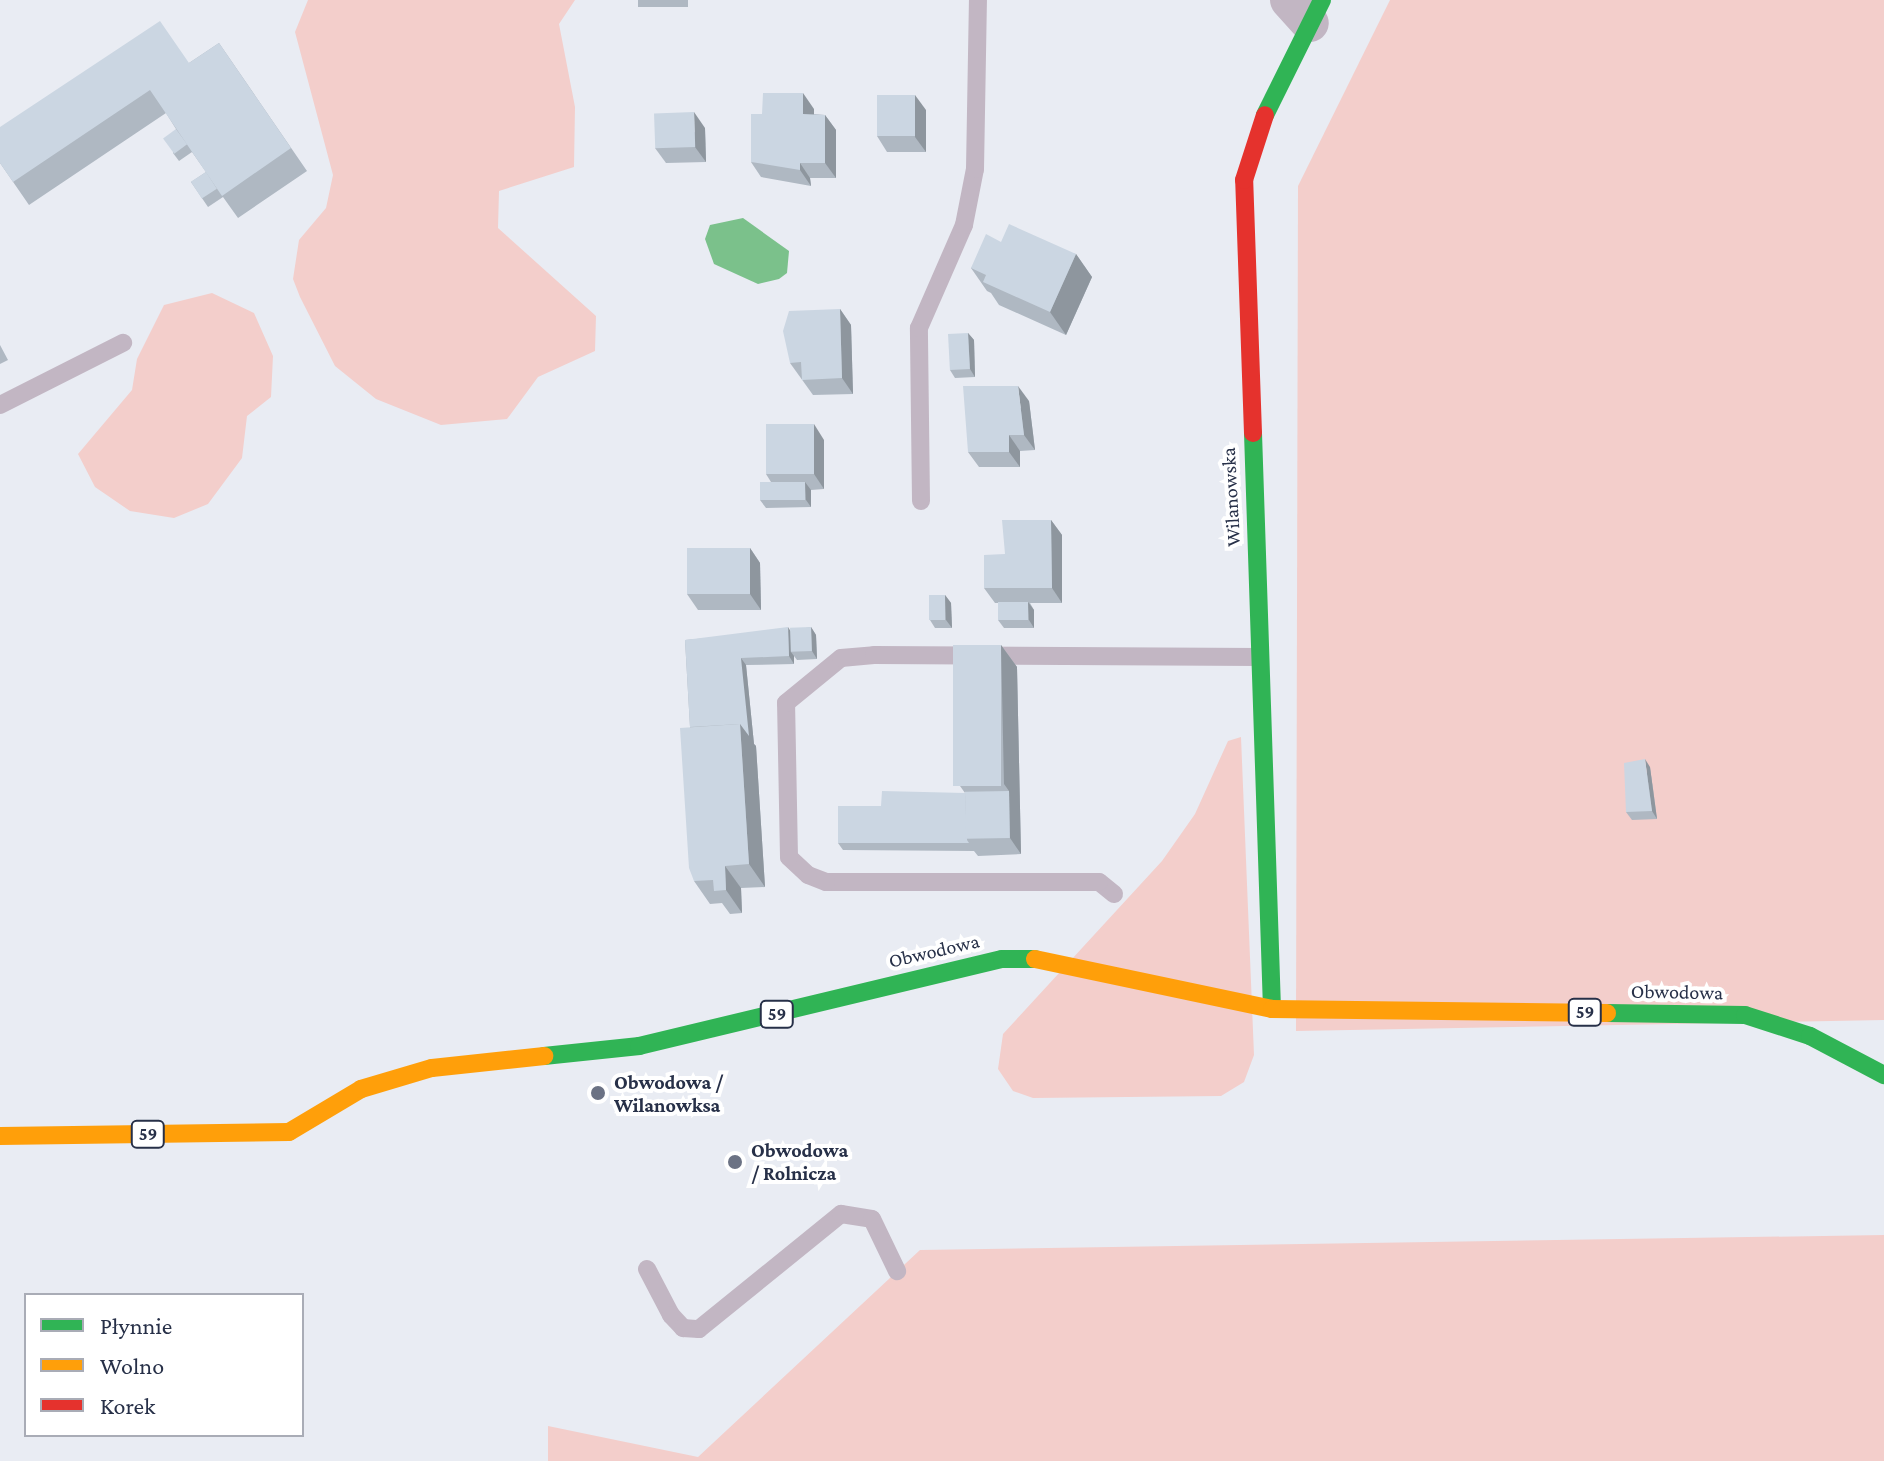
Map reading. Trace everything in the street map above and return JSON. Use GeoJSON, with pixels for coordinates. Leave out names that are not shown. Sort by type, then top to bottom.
{"type":"FeatureCollection","features":[{"type":"Feature","properties":{"kind":"main road","name":"Wilanowska"},"geometry":{"type":"LineString","coordinates":[[1272,1009],[1263,657],[1244,180],[1261,123],[1307,8]]}},
{"type":"Feature","properties":{"kind":"main road","name":"Obwodowa"},"geometry":{"type":"LineString","coordinates":[[4,1136],[289,1132],[361,1089],[432,1068],[639,1046],[1002,959],[1085,968],[1272,1009],[1745,1015],[1810,1036],[1884,1075]]}},
{"type":"Feature","properties":{"kind":"lane"},"geometry":{"type":"LineString","coordinates":[[921,501],[919,328],[964,225],[975,169],[978,0]]}},
{"type":"Feature","properties":{"kind":"lane"},"geometry":{"type":"LineString","coordinates":[[0,405],[123,343]]}},
{"type":"Feature","properties":{"kind":"lane"},"geometry":{"type":"LineString","coordinates":[[1114,894],[1099,882],[826,882],[808,875],[789,857],[786,703],[841,658],[874,655],[1263,657]]}},
{"type":"Feature","properties":{"kind":"lane"},"geometry":{"type":"LineString","coordinates":[[0,1117],[4,1136]]}},
{"type":"Feature","properties":{"kind":"lane"},"geometry":{"type":"LineString","coordinates":[[647,1269],[671,1315],[683,1328],[699,1329],[841,1214],[872,1219],[897,1271]]}},
{"type":"Feature","properties":{"kind":"shaded area"},"geometry":{"type":"Polygon","coordinates":[[[308,0],[575,0],[559,24],[575,107],[574,167],[499,191],[498,228],[596,316],[595,351],[538,377],[507,419],[441,425],[376,399],[335,366],[300,297],[293,279],[299,240],[326,208],[333,175],[295,32],[308,0]]]}},
{"type":"Feature","properties":{"kind":"shaded area"},"geometry":{"type":"Polygon","coordinates":[[[1390,0],[1884,0],[1884,1020],[1296,1031],[1298,186],[1390,0]]]}},
{"type":"Feature","properties":{"kind":"shaded area"},"geometry":{"type":"Polygon","coordinates":[[[743,218],[789,251],[787,273],[779,279],[758,284],[714,264],[705,239],[710,225],[743,218]]]}},
{"type":"Feature","properties":{"kind":"shaded area"},"geometry":{"type":"Polygon","coordinates":[[[212,293],[254,313],[273,356],[271,397],[247,416],[242,458],[208,504],[174,518],[130,511],[95,487],[78,454],[132,390],[137,359],[164,305],[212,293]]]}},
{"type":"Feature","properties":{"kind":"shaded area"},"geometry":{"type":"Polygon","coordinates":[[[1241,737],[1254,1055],[1244,1082],[1221,1096],[1033,1098],[1013,1091],[998,1069],[1003,1034],[1162,861],[1195,814],[1228,741],[1241,737]]]}},
{"type":"Feature","properties":{"kind":"shaded area"},"geometry":{"type":"Polygon","coordinates":[[[1884,1235],[1884,1461],[548,1461],[548,1426],[698,1457],[920,1250],[1884,1235]]]}},
{"type":"Feature","properties":{"kind":"building"},"geometry":{"type":"Polygon","coordinates":[[[160,21],[189,63],[219,43],[291,148],[222,196],[150,90],[13,182],[0,163],[0,127],[160,21]]]}},
{"type":"Feature","properties":{"kind":"building"},"geometry":{"type":"Polygon","coordinates":[[[763,93],[803,93],[803,114],[825,115],[825,163],[800,163],[800,170],[751,162],[751,114],[762,114],[763,93]]]}},
{"type":"Feature","properties":{"kind":"building"},"geometry":{"type":"Polygon","coordinates":[[[877,95],[915,95],[915,136],[877,136],[877,95]]]}},
{"type":"Feature","properties":{"kind":"building"},"geometry":{"type":"Polygon","coordinates":[[[694,112],[695,147],[655,148],[654,113],[694,112]]]}},
{"type":"Feature","properties":{"kind":"building"},"geometry":{"type":"Polygon","coordinates":[[[176,129],[187,144],[174,154],[163,138],[176,129]]]}},
{"type":"Feature","properties":{"kind":"building"},"geometry":{"type":"Polygon","coordinates":[[[206,172],[217,189],[202,199],[191,182],[206,172]]]}},
{"type":"Feature","properties":{"kind":"building"},"geometry":{"type":"Polygon","coordinates":[[[1009,224],[1076,254],[1050,312],[983,282],[986,275],[971,268],[986,234],[1001,242],[1009,224]]]}},
{"type":"Feature","properties":{"kind":"building"},"geometry":{"type":"Polygon","coordinates":[[[840,309],[842,378],[802,380],[801,362],[790,363],[783,331],[789,311],[840,309]]]}},
{"type":"Feature","properties":{"kind":"building"},"geometry":{"type":"Polygon","coordinates":[[[968,333],[970,369],[950,370],[948,334],[968,333]]]}},
{"type":"Feature","properties":{"kind":"building"},"geometry":{"type":"Polygon","coordinates":[[[963,386],[1018,386],[1024,435],[1009,435],[1009,452],[968,452],[963,386]]]}},
{"type":"Feature","properties":{"kind":"building"},"geometry":{"type":"Polygon","coordinates":[[[766,424],[814,424],[814,474],[766,474],[766,424]]]}},
{"type":"Feature","properties":{"kind":"building"},"geometry":{"type":"Polygon","coordinates":[[[760,482],[805,482],[805,500],[760,500],[760,482]]]}},
{"type":"Feature","properties":{"kind":"building"},"geometry":{"type":"Polygon","coordinates":[[[1002,520],[1051,520],[1052,588],[984,588],[984,555],[1005,554],[1002,520]]]}},
{"type":"Feature","properties":{"kind":"building"},"geometry":{"type":"Polygon","coordinates":[[[687,548],[750,548],[750,594],[687,594],[687,548]]]}},
{"type":"Feature","properties":{"kind":"building"},"geometry":{"type":"Polygon","coordinates":[[[929,595],[945,595],[945,620],[929,620],[929,595]]]}},
{"type":"Feature","properties":{"kind":"building"},"geometry":{"type":"Polygon","coordinates":[[[998,602],[1028,602],[1028,620],[998,620],[998,602]]]}},
{"type":"Feature","properties":{"kind":"building"},"geometry":{"type":"Polygon","coordinates":[[[788,627],[789,656],[741,658],[749,736],[740,724],[690,727],[685,640],[788,627]]]}},
{"type":"Feature","properties":{"kind":"building"},"geometry":{"type":"Polygon","coordinates":[[[811,627],[812,651],[791,652],[790,628],[811,627]]]}},
{"type":"Feature","properties":{"kind":"building"},"geometry":{"type":"Polygon","coordinates":[[[953,645],[1001,645],[1001,786],[953,786],[953,645]]]}},
{"type":"Feature","properties":{"kind":"building"},"geometry":{"type":"Polygon","coordinates":[[[740,724],[749,864],[725,866],[726,890],[714,891],[713,880],[694,881],[689,868],[680,728],[740,724]]]}},
{"type":"Feature","properties":{"kind":"building"},"geometry":{"type":"Polygon","coordinates":[[[1645,759],[1652,811],[1626,812],[1624,763],[1645,759]]]}},
{"type":"Feature","properties":{"kind":"building"},"geometry":{"type":"Polygon","coordinates":[[[882,791],[965,793],[969,843],[838,843],[838,806],[881,806],[882,791]]]}},
{"type":"Feature","properties":{"kind":"building"},"geometry":{"type":"Polygon","coordinates":[[[1009,791],[1010,838],[966,839],[965,792],[1009,791]]]}},
{"type":"Feature","properties":{"kind":"traffic: fast"},"geometry":{"type":"LineString","coordinates":[[1265,115],[1322,0]]}},
{"type":"Feature","properties":{"kind":"traffic: fast"},"geometry":{"type":"LineString","coordinates":[[1253,433],[1272,1009]]}},
{"type":"Feature","properties":{"kind":"traffic: fast"},"geometry":{"type":"LineString","coordinates":[[544,1056],[639,1046],[1002,959],[1035,959]]}},
{"type":"Feature","properties":{"kind":"traffic: fast"},"geometry":{"type":"LineString","coordinates":[[1607,1013],[1745,1015],[1810,1036],[1884,1075]]}},
{"type":"Feature","properties":{"kind":"traffic: slow"},"geometry":{"type":"LineString","coordinates":[[1035,959],[1272,1009],[1607,1013]]}},
{"type":"Feature","properties":{"kind":"traffic: slow"},"geometry":{"type":"LineString","coordinates":[[0,1136],[289,1132],[361,1089],[432,1068],[544,1056]]}},
{"type":"Feature","properties":{"kind":"traffic: jam"},"geometry":{"type":"LineString","coordinates":[[1253,433],[1244,180],[1265,115]]}},
{"type":"Feature","properties":{"kind":"place","name":"Obwodowa / Wilanowksa"},"geometry":{"type":"Point","coordinates":[598,1093]}},
{"type":"Feature","properties":{"kind":"place","name":"Obwodowa / Rolnicza"},"geometry":{"type":"Point","coordinates":[735,1162]}}]}
